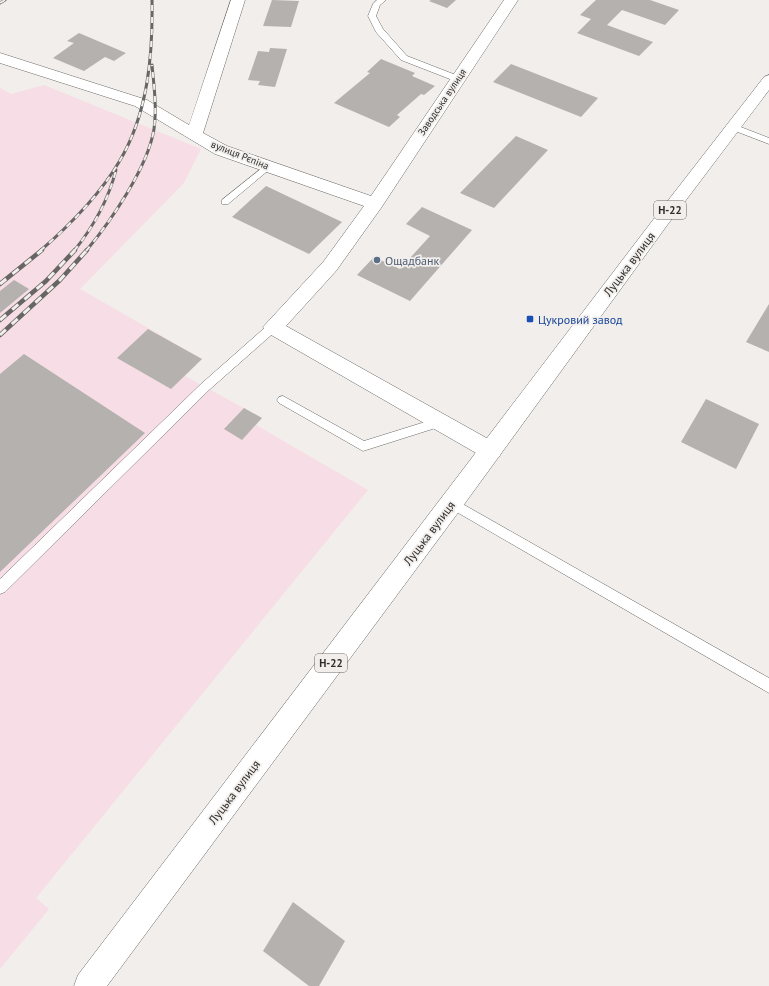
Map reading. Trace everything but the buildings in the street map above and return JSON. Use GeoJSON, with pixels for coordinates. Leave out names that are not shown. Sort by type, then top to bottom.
{"type":"FeatureCollection","features":[{"type":"Feature","properties":{"kind":"street"},"geometry":{"type":"LineString","coordinates":[[194,135],[238,0]]}},
{"type":"Feature","properties":{"kind":"street","name":"Заводська вулиця"},"geometry":{"type":"LineString","coordinates":[[273,327],[330,266],[375,204],[511,0]]}},
{"type":"Feature","properties":{"kind":"street","name":"вулиця Рєпіна"},"geometry":{"type":"LineString","coordinates":[[0,58],[141,104],[155,110],[220,150],[375,204]]}},
{"type":"Feature","properties":{"kind":"street","name":"Луцька вулиця"},"geometry":{"type":"LineString","coordinates":[[88,986],[769,80]]}},
{"type":"Feature","properties":{"kind":"street"},"geometry":{"type":"LineString","coordinates":[[273,327],[491,451]]}},
{"type":"Feature","properties":{"kind":"lane"},"geometry":{"type":"LineString","coordinates":[[382,0],[377,4],[372,16],[379,30],[404,58],[458,79]]}},
{"type":"Feature","properties":{"kind":"lane"},"geometry":{"type":"LineString","coordinates":[[733,127],[769,141]]}},
{"type":"Feature","properties":{"kind":"lane"},"geometry":{"type":"LineString","coordinates":[[225,202],[267,167]]}},
{"type":"Feature","properties":{"kind":"lane"},"geometry":{"type":"LineString","coordinates":[[0,588],[205,387],[273,327]]}},
{"type":"Feature","properties":{"kind":"lane"},"geometry":{"type":"LineString","coordinates":[[283,400],[363,446],[441,422]]}},
{"type":"Feature","properties":{"kind":"lane"},"geometry":{"type":"LineString","coordinates":[[452,503],[769,686]]}},
{"type":"Feature","properties":{"kind":"shaded area"},"geometry":{"type":"Polygon","coordinates":[[[44,85],[201,149],[184,183],[80,289],[202,359],[185,376],[262,418],[256,425],[368,490],[36,898],[49,909],[0,969],[0,88],[11,94],[44,85]]]}},
{"type":"Feature","properties":{"kind":"railway"},"geometry":{"type":"LineString","coordinates":[[0,3],[5,0]]}},
{"type":"Feature","properties":{"kind":"railway"},"geometry":{"type":"LineString","coordinates":[[40,251],[62,231],[93,198],[111,175],[129,144],[137,124],[147,84],[150,63],[152,0]]}},
{"type":"Feature","properties":{"kind":"railway"},"geometry":{"type":"LineString","coordinates":[[86,251],[106,225],[127,193],[144,160],[150,144],[154,129],[155,113],[152,65]]}},
{"type":"Feature","properties":{"kind":"railway"},"geometry":{"type":"LineString","coordinates":[[74,251],[100,213],[116,170]]}},
{"type":"Feature","properties":{"kind":"railway"},"geometry":{"type":"LineString","coordinates":[[0,284],[42,250]]}},
{"type":"Feature","properties":{"kind":"railway"},"geometry":{"type":"LineString","coordinates":[[0,320],[46,281],[75,250]]}},
{"type":"Feature","properties":{"kind":"railway"},"geometry":{"type":"LineString","coordinates":[[0,335],[60,280],[87,250]]}},
{"type":"Feature","properties":{"kind":"place","name":"Ощадбанк"},"geometry":{"type":"Point","coordinates":[377,260]}},
{"type":"Feature","properties":{"kind":"place","name":"Цукровий завод"},"geometry":{"type":"Point","coordinates":[530,319]}}]}
